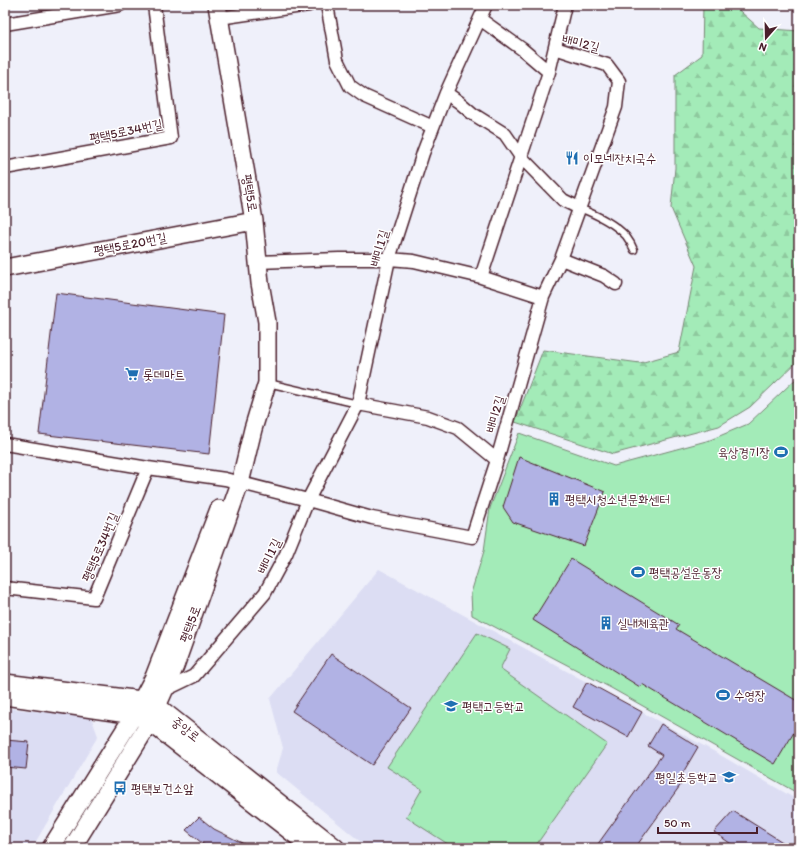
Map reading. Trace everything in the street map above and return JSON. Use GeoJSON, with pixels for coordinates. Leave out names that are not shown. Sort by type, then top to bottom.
{"type":"FeatureCollection","features":[{"type":"Feature","properties":{"kind":"street"},"geometry":{"type":"LineString","coordinates":[[5,24],[120,5]]}},
{"type":"Feature","properties":{"kind":"street","name":"평택5로34번길"},"geometry":{"type":"LineString","coordinates":[[5,168],[171,138],[154,5]]}},
{"type":"Feature","properties":{"kind":"street"},"geometry":{"type":"LineString","coordinates":[[218,12],[309,5]]}},
{"type":"Feature","properties":{"kind":"street"},"geometry":{"type":"LineString","coordinates":[[327,5],[337,60],[350,86],[364,96],[433,127]]}},
{"type":"Feature","properties":{"kind":"street","name":"배미1길"},"geometry":{"type":"LineString","coordinates":[[165,690],[194,676],[265,593],[286,554],[308,500],[358,404],[389,258],[423,152],[446,93],[486,5]]}},
{"type":"Feature","properties":{"kind":"street"},"geometry":{"type":"LineString","coordinates":[[555,48],[565,5]]}},
{"type":"Feature","properties":{"kind":"street","name":"평택5로"},"geometry":{"type":"LineString","coordinates":[[72,848],[150,722],[178,659],[240,483],[253,429],[267,383],[267,322],[258,262],[254,221],[218,12]]}},
{"type":"Feature","properties":{"kind":"street"},"geometry":{"type":"LineString","coordinates":[[480,20],[522,49],[549,72]]}},
{"type":"Feature","properties":{"kind":"street","name":"배미2길"},"geometry":{"type":"LineString","coordinates":[[308,500],[372,518],[472,537],[497,460],[543,297],[561,259],[616,107],[619,81],[607,64],[555,48],[549,72],[481,277]]}},
{"type":"Feature","properties":{"kind":"street"},"geometry":{"type":"LineString","coordinates":[[446,93],[474,114],[505,134],[521,157],[563,200],[579,208]]}},
{"type":"Feature","properties":{"kind":"street","name":"평택5로20번길"},"geometry":{"type":"LineString","coordinates":[[5,268],[254,221]]}},
{"type":"Feature","properties":{"kind":"street"},"geometry":{"type":"LineString","coordinates":[[258,262],[389,258],[414,261],[481,277],[543,297]]}},
{"type":"Feature","properties":{"kind":"street"},"geometry":{"type":"LineString","coordinates":[[561,259],[604,276],[616,284]]}},
{"type":"Feature","properties":{"kind":"street"},"geometry":{"type":"LineString","coordinates":[[358,404],[428,417],[458,428],[497,460]]}},
{"type":"Feature","properties":{"kind":"street"},"geometry":{"type":"LineString","coordinates":[[5,444],[148,468],[225,479],[308,500]]}},
{"type":"Feature","properties":{"kind":"street","name":"평택5로34번길"},"geometry":{"type":"LineString","coordinates":[[5,588],[94,598],[148,468]]}},
{"type":"Feature","properties":{"kind":"street"},"geometry":{"type":"LineString","coordinates":[[51,848],[137,708],[154,677],[221,503],[240,483]]}},
{"type":"Feature","properties":{"kind":"street","name":"중앙로"},"geometry":{"type":"LineString","coordinates":[[5,683],[137,708],[150,722],[312,848]]}},
{"type":"Feature","properties":{"kind":"street","name":"중앙로"},"geometry":{"type":"LineString","coordinates":[[5,696],[137,708],[157,706],[336,848]]}},
{"type":"Feature","properties":{"kind":"lane"},"geometry":{"type":"LineString","coordinates":[[579,208],[588,211],[614,226],[626,236],[634,250]]}},
{"type":"Feature","properties":{"kind":"lane"},"geometry":{"type":"LineString","coordinates":[[267,383],[358,404]]}},
{"type":"Feature","properties":{"kind":"shaded area","name":"평택고등학교"},"geometry":{"type":"Polygon","coordinates":[[[379,569],[715,752],[799,801],[799,848],[368,848],[276,772],[283,748],[270,699],[379,569]]]}},
{"type":"Feature","properties":{"kind":"shaded area"},"geometry":{"type":"Polygon","coordinates":[[[5,708],[91,717],[98,736],[32,848],[5,848],[5,708]]]}},
{"type":"Feature","properties":{"kind":"green space"},"geometry":{"type":"Polygon","coordinates":[[[703,5],[733,5],[759,28],[799,31],[799,360],[750,407],[719,426],[613,454],[515,422],[543,350],[640,363],[679,352],[696,266],[671,208],[675,168],[675,75],[702,55],[703,5]]]}},
{"type":"Feature","properties":{"kind":"green space","name":"평택공설운동장"},"geometry":{"type":"Polygon","coordinates":[[[799,376],[799,794],[611,688],[472,615],[471,593],[484,551],[490,508],[519,433],[614,466],[710,440],[748,424],[799,376]]]}},
{"type":"Feature","properties":{"kind":"green space"},"geometry":{"type":"Polygon","coordinates":[[[477,633],[510,649],[500,669],[607,744],[534,848],[454,848],[406,817],[422,789],[387,767],[477,633]]]}},
{"type":"Feature","properties":{"kind":"building","name":"롯데마트"},"geometry":{"type":"Polygon","coordinates":[[[56,293],[224,315],[209,454],[39,434],[56,293]]]}},
{"type":"Feature","properties":{"kind":"building","name":"평택시청소년문화센터"},"geometry":{"type":"Polygon","coordinates":[[[519,457],[605,492],[584,546],[513,522],[503,507],[519,457]]]}},
{"type":"Feature","properties":{"kind":"building"},"geometry":{"type":"Polygon","coordinates":[[[571,559],[679,625],[676,629],[799,702],[799,724],[775,764],[642,684],[640,687],[533,620],[571,559]]]}},
{"type":"Feature","properties":{"kind":"building"},"geometry":{"type":"Polygon","coordinates":[[[331,654],[411,708],[372,765],[292,711],[331,654]]]}},
{"type":"Feature","properties":{"kind":"building"},"geometry":{"type":"Polygon","coordinates":[[[587,682],[642,712],[628,737],[573,707],[587,682]]]}},
{"type":"Feature","properties":{"kind":"building"},"geometry":{"type":"Polygon","coordinates":[[[661,724],[698,747],[678,781],[682,783],[635,848],[595,848],[662,755],[648,746],[661,724]]]}},
{"type":"Feature","properties":{"kind":"building"},"geometry":{"type":"Polygon","coordinates":[[[5,740],[29,742],[26,769],[5,767],[5,740]]]}},
{"type":"Feature","properties":{"kind":"building"},"geometry":{"type":"Polygon","coordinates":[[[733,811],[792,848],[737,848],[714,832],[733,811]]]}},
{"type":"Feature","properties":{"kind":"building"},"geometry":{"type":"Polygon","coordinates":[[[199,817],[214,829],[252,848],[208,848],[186,830],[199,817]]]}},
{"type":"Feature","properties":{"kind":"place","name":"이모네잔치국수"},"geometry":{"type":"Point","coordinates":[572,158]}},
{"type":"Feature","properties":{"kind":"place","name":"롯데마트"},"geometry":{"type":"Point","coordinates":[132,374]}},
{"type":"Feature","properties":{"kind":"place","name":"육상경기장"},"geometry":{"type":"Point","coordinates":[781,452]}},
{"type":"Feature","properties":{"kind":"place","name":"평택시청소년문화센터"},"geometry":{"type":"Point","coordinates":[554,499]}},
{"type":"Feature","properties":{"kind":"place","name":"평택공설운동장"},"geometry":{"type":"Point","coordinates":[638,572]}},
{"type":"Feature","properties":{"kind":"place","name":"실내체육관"},"geometry":{"type":"Point","coordinates":[606,623]}},
{"type":"Feature","properties":{"kind":"place","name":"수영장"},"geometry":{"type":"Point","coordinates":[723,695]}},
{"type":"Feature","properties":{"kind":"place","name":"평택고등학교"},"geometry":{"type":"Point","coordinates":[451,706]}},
{"type":"Feature","properties":{"kind":"place","name":"평일초등학교"},"geometry":{"type":"Point","coordinates":[729,777]}},
{"type":"Feature","properties":{"kind":"place","name":"평택보건소앞"},"geometry":{"type":"Point","coordinates":[120,788]}}]}
